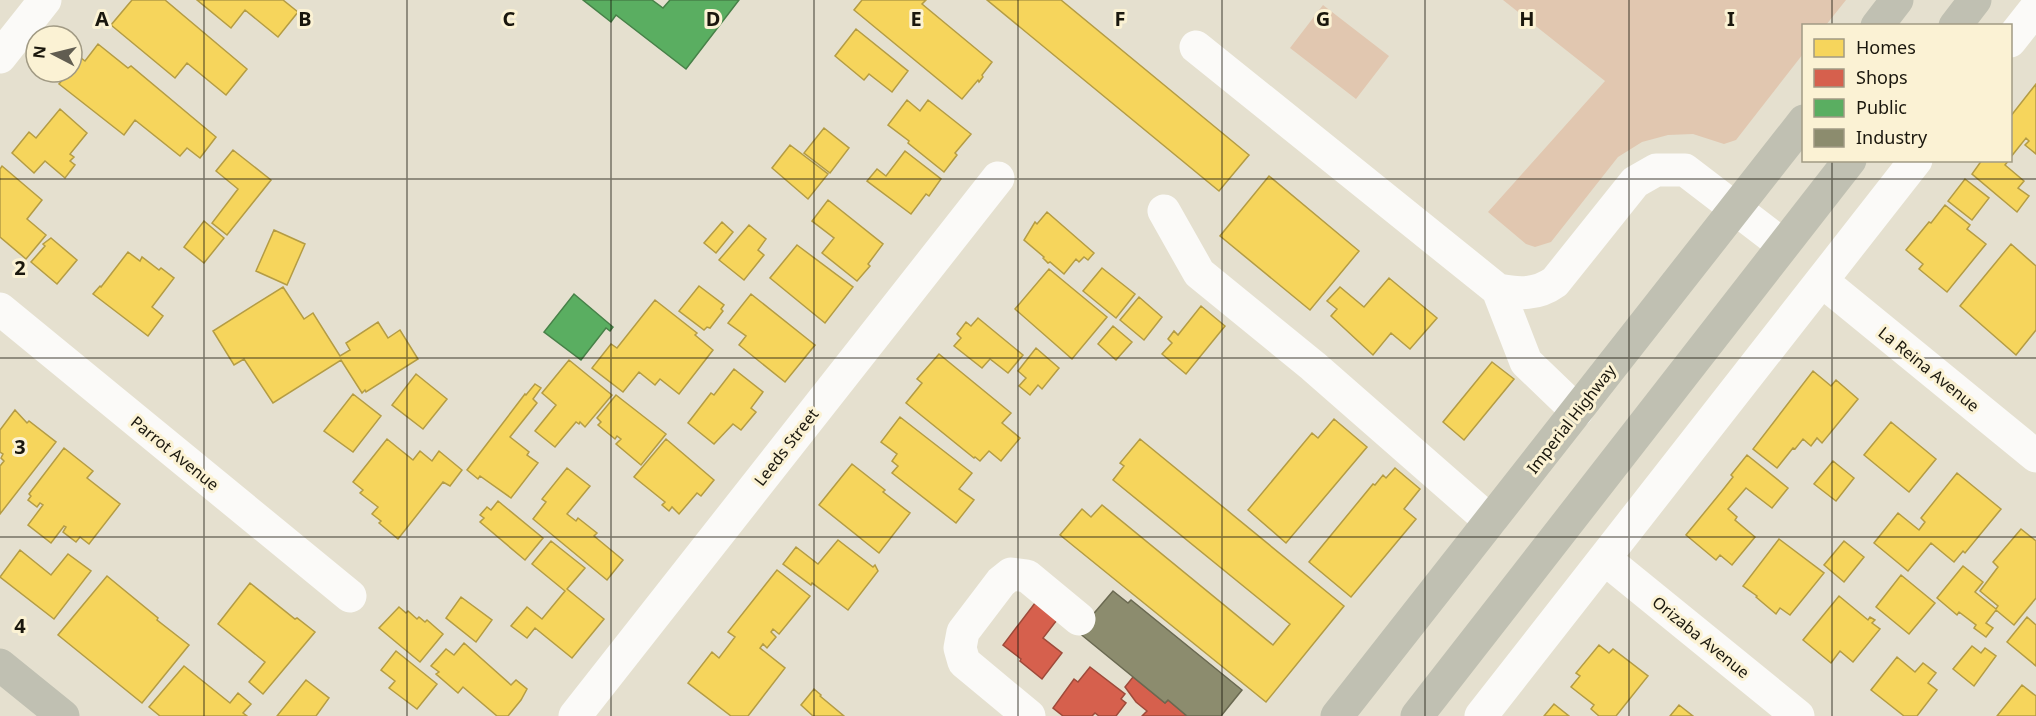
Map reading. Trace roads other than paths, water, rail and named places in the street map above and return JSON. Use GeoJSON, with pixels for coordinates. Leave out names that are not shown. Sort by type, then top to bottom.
{"type":"FeatureCollection","features":[{"type":"Feature","properties":{"kind":"main road"},"geometry":{"type":"LineString","coordinates":[[1879,24],[1897,0]]}},
{"type":"Feature","properties":{"kind":"main road"},"geometry":{"type":"LineString","coordinates":[[1957,24],[1975,0]]}},
{"type":"Feature","properties":{"kind":"main road","name":"Imperial Highway"},"geometry":{"type":"LineString","coordinates":[[1337,716],[1802,122]]}},
{"type":"Feature","properties":{"kind":"main road"},"geometry":{"type":"LineString","coordinates":[[1417,716],[1848,162]]}},
{"type":"Feature","properties":{"kind":"main road"},"geometry":{"type":"LineString","coordinates":[[0,664],[63,716]]}},
{"type":"Feature","properties":{"kind":"street"},"geometry":{"type":"LineString","coordinates":[[0,57],[45,0]]}},
{"type":"Feature","properties":{"kind":"street"},"geometry":{"type":"LineString","coordinates":[[2012,38],[2036,8]]}},
{"type":"Feature","properties":{"kind":"street"},"geometry":{"type":"LineString","coordinates":[[1196,47],[1498,290],[1526,362],[1577,411]]}},
{"type":"Feature","properties":{"kind":"street"},"geometry":{"type":"LineString","coordinates":[[1481,716],[1914,162]]}},
{"type":"Feature","properties":{"kind":"street"},"geometry":{"type":"LineString","coordinates":[[1498,290],[1528,293],[1539,291],[1555,282],[1635,182],[1656,170],[1685,170],[1783,245]]}},
{"type":"Feature","properties":{"kind":"street","name":"Leeds Street"},"geometry":{"type":"LineString","coordinates":[[575,716],[998,178]]}},
{"type":"Feature","properties":{"kind":"street"},"geometry":{"type":"LineString","coordinates":[[1164,211],[1199,273],[1313,366],[1490,521]]}},
{"type":"Feature","properties":{"kind":"street","name":"La Reina Avenue"},"geometry":{"type":"LineString","coordinates":[[1822,281],[2036,456]]}},
{"type":"Feature","properties":{"kind":"street","name":"Parrot Avenue"},"geometry":{"type":"LineString","coordinates":[[0,309],[350,596]]}},
{"type":"Feature","properties":{"kind":"street","name":"Orizaba Avenue"},"geometry":{"type":"LineString","coordinates":[[1605,558],[1797,716]]}},
{"type":"Feature","properties":{"kind":"street"},"geometry":{"type":"LineString","coordinates":[[1029,716],[964,662],[960,648],[963,632],[1001,582],[1011,574],[1027,576],[1079,619]]}}]}
